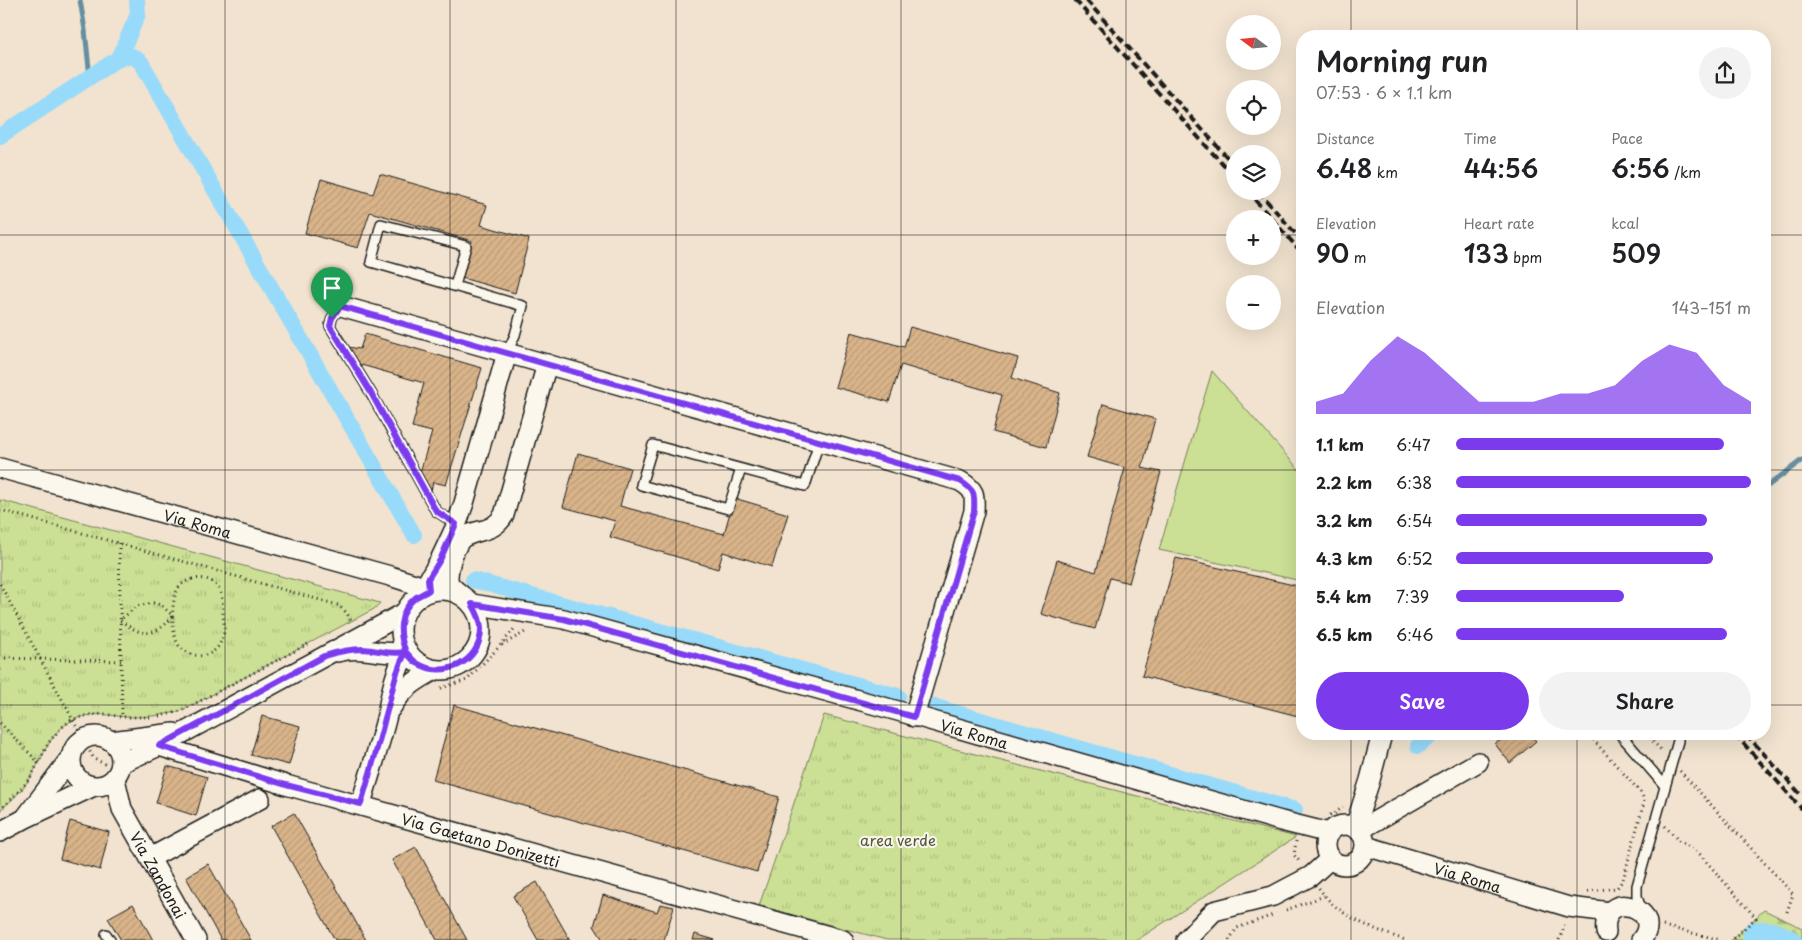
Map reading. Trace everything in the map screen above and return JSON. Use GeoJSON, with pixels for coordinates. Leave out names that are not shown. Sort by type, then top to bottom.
{"type":"FeatureCollection","features":[{"type":"Feature","properties":{"kind":"street"},"geometry":{"type":"LineString","coordinates":[[340,306],[960,481],[970,487],[975,498],[974,511],[914,717]]}},
{"type":"Feature","properties":{"kind":"street"},"geometry":{"type":"LineString","coordinates":[[429,590],[428,579],[440,560],[464,503],[507,353]]}},
{"type":"Feature","properties":{"kind":"street"},"geometry":{"type":"LineString","coordinates":[[440,560],[420,570],[395,578],[405,591],[404,613],[400,626],[402,642],[406,652],[416,663],[435,670],[450,669],[463,664],[472,655],[479,642],[481,628],[478,615],[466,599],[450,584],[448,576],[456,548],[463,537],[492,528],[504,516],[547,364]]}},
{"type":"Feature","properties":{"kind":"street","name":"Via Roma"},"geometry":{"type":"LineString","coordinates":[[0,468],[395,578],[429,590]]}},
{"type":"Feature","properties":{"kind":"street"},"geometry":{"type":"LineString","coordinates":[[115,769],[404,613],[415,598],[429,590],[446,589],[466,599]]}},
{"type":"Feature","properties":{"kind":"street","name":"Via Roma"},"geometry":{"type":"LineString","coordinates":[[466,599],[564,619],[1300,826],[1327,825]]}},
{"type":"Feature","properties":{"kind":"street"},"geometry":{"type":"LineString","coordinates":[[324,656],[344,650],[364,649],[392,654],[406,652]]}},
{"type":"Feature","properties":{"kind":"street"},"geometry":{"type":"LineString","coordinates":[[361,804],[390,694],[399,665],[406,652]]}},
{"type":"Feature","properties":{"kind":"street"},"geometry":{"type":"LineString","coordinates":[[386,715],[397,697],[411,684],[435,670]]}},
{"type":"Feature","properties":{"kind":"street"},"geometry":{"type":"LineString","coordinates":[[111,741],[185,731]]}},
{"type":"Feature","properties":{"kind":"street"},"geometry":{"type":"LineString","coordinates":[[0,832],[92,787],[100,787],[115,769],[121,755],[111,741],[104,737],[95,736],[84,739],[74,749],[70,765],[73,773],[84,784],[92,787],[122,809]]}},
{"type":"Feature","properties":{"kind":"street"},"geometry":{"type":"LineString","coordinates":[[1360,835],[1349,825],[1327,825],[1325,846],[1330,859],[1349,866],[1361,859],[1360,835],[1370,780],[1380,740]]}},
{"type":"Feature","properties":{"kind":"street","name":"Via Gaetano Donizetti"},"geometry":{"type":"LineString","coordinates":[[159,746],[286,785],[361,804],[843,940]]}},
{"type":"Feature","properties":{"kind":"street"},"geometry":{"type":"LineString","coordinates":[[26,818],[71,757]]}},
{"type":"Feature","properties":{"kind":"street"},"geometry":{"type":"LineString","coordinates":[[1360,835],[1478,762]]}},
{"type":"Feature","properties":{"kind":"street"},"geometry":{"type":"LineString","coordinates":[[115,769],[122,809]]}},
{"type":"Feature","properties":{"kind":"street"},"geometry":{"type":"LineString","coordinates":[[150,858],[260,799]]}},
{"type":"Feature","properties":{"kind":"street","name":"Via Zandonai"},"geometry":{"type":"LineString","coordinates":[[122,809],[196,940]]}},
{"type":"Feature","properties":{"kind":"street","name":"Via Roma"},"geometry":{"type":"LineString","coordinates":[[1360,835],[1569,907]]}},
{"type":"Feature","properties":{"kind":"street"},"geometry":{"type":"LineString","coordinates":[[1186,940],[1214,911],[1273,896],[1311,876],[1330,859]]}},
{"type":"Feature","properties":{"kind":"street"},"geometry":{"type":"LineString","coordinates":[[1569,907],[1636,908],[1642,912],[1647,925],[1643,939]]}},
{"type":"Feature","properties":{"kind":"street"},"geometry":{"type":"LineString","coordinates":[[1569,907],[1589,918],[1609,936]]}},
{"type":"Feature","properties":{"kind":"street"},"geometry":{"type":"LineString","coordinates":[[1609,936],[1607,919],[1616,909]]}},
{"type":"Feature","properties":{"kind":"lane"},"geometry":{"type":"LineString","coordinates":[[455,286],[466,246],[381,224],[371,262],[523,306],[515,335],[507,353]]}},
{"type":"Feature","properties":{"kind":"lane"},"geometry":{"type":"LineString","coordinates":[[340,306],[332,318],[330,326],[371,393],[436,511],[456,524]]}},
{"type":"Feature","properties":{"kind":"lane"},"geometry":{"type":"LineString","coordinates":[[741,469],[728,509],[641,485],[653,445],[805,486],[819,442]]}},
{"type":"Feature","properties":{"kind":"lane"},"geometry":{"type":"LineString","coordinates":[[1628,740],[1665,786]]}},
{"type":"Feature","properties":{"kind":"lane"},"geometry":{"type":"LineString","coordinates":[[1616,909],[1633,894],[1637,886],[1678,740]]}},
{"type":"Feature","properties":{"kind":"lane"},"geometry":{"type":"LineString","coordinates":[[1637,886],[1637,896],[1642,912]]}},
{"type":"Feature","properties":{"kind":"path"},"geometry":{"type":"LineString","coordinates":[[0,510],[338,605],[345,610],[351,621],[342,626]]}},
{"type":"Feature","properties":{"kind":"path"},"geometry":{"type":"LineString","coordinates":[[119,543],[122,717]]}},
{"type":"Feature","properties":{"kind":"path"},"geometry":{"type":"LineString","coordinates":[[120,620],[134,631],[148,633],[163,626],[173,616],[176,592],[179,587],[192,579],[211,581],[216,584],[222,595],[224,629],[219,644],[211,654],[204,656],[185,651],[176,642],[173,616],[161,605],[153,603],[137,606],[120,620]]}},
{"type":"Feature","properties":{"kind":"path"},"geometry":{"type":"LineString","coordinates":[[0,584],[94,759],[115,769]]}},
{"type":"Feature","properties":{"kind":"path"},"geometry":{"type":"LineString","coordinates":[[0,810],[22,788],[39,763],[49,742],[61,728],[72,720],[88,715],[156,716],[180,711],[308,644]]}},
{"type":"Feature","properties":{"kind":"path"},"geometry":{"type":"LineString","coordinates":[[0,658],[121,661]]}},
{"type":"Feature","properties":{"kind":"path"},"geometry":{"type":"LineString","coordinates":[[0,723],[39,763]]}},
{"type":"Feature","properties":{"kind":"path"},"geometry":{"type":"LineString","coordinates":[[1559,940],[1569,907],[1577,895],[1596,889],[1617,888],[1620,885],[1644,802],[1642,794],[1593,740]]}},
{"type":"Feature","properties":{"kind":"path"},"geometry":{"type":"LineString","coordinates":[[1652,740],[1793,894],[1787,912]]}},
{"type":"Feature","properties":{"kind":"path"},"geometry":{"type":"LineString","coordinates":[[1327,825],[1334,814],[1344,806],[1346,799]]}},
{"type":"Feature","properties":{"kind":"path"},"geometry":{"type":"LineString","coordinates":[[1300,826],[1296,837],[1294,855],[1324,896],[1339,909],[1358,921],[1405,940]]}},
{"type":"Feature","properties":{"kind":"path"},"geometry":{"type":"LineString","coordinates":[[1662,834],[1665,826],[1678,841],[1698,852],[1756,918],[1731,940]]}},
{"type":"Feature","properties":{"kind":"path"},"geometry":{"type":"LineString","coordinates":[[1229,940],[1237,928],[1324,896]]}},
{"type":"Feature","properties":{"kind":"path"},"geometry":{"type":"LineString","coordinates":[[1660,925],[1721,940]]}},
{"type":"Feature","properties":{"kind":"green space"},"geometry":{"type":"Polygon","coordinates":[[[1212,371],[1296,466],[1296,580],[1159,550],[1212,371]]]}},
{"type":"Feature","properties":{"kind":"green space"},"geometry":{"type":"Polygon","coordinates":[[[0,500],[380,603],[374,609],[181,711],[156,716],[137,717],[91,715],[74,720],[58,731],[26,783],[14,798],[0,810],[0,500]]]}},
{"type":"Feature","properties":{"kind":"green space","name":"area verde"},"geometry":{"type":"Polygon","coordinates":[[[824,715],[1296,837],[1137,940],[887,940],[759,906],[824,715]]]}},
{"type":"Feature","properties":{"kind":"green space"},"geometry":{"type":"Polygon","coordinates":[[[1764,910],[1802,928],[1802,940],[1731,940],[1764,910]]]}},
{"type":"Feature","properties":{"kind":"building"},"geometry":{"type":"Polygon","coordinates":[[[380,174],[487,205],[481,225],[529,239],[515,293],[462,278],[472,241],[370,212],[358,248],[305,233],[321,179],[373,194],[380,174]]]}},
{"type":"Feature","properties":{"kind":"building"},"geometry":{"type":"Polygon","coordinates":[[[910,327],[1018,358],[1012,378],[1060,393],[1046,447],[993,432],[1002,395],[901,365],[889,402],[835,387],[851,332],[904,347],[910,327]]]}},
{"type":"Feature","properties":{"kind":"building"},"geometry":{"type":"Polygon","coordinates":[[[365,334],[482,368],[446,485],[433,482],[430,495],[419,476],[432,432],[412,427],[424,383],[358,364],[348,347],[360,349],[365,334]]]}},
{"type":"Feature","properties":{"kind":"building"},"geometry":{"type":"Polygon","coordinates":[[[1103,404],[1155,419],[1142,468],[1161,472],[1129,583],[1110,578],[1095,629],[1041,614],[1057,560],[1096,572],[1125,468],[1087,457],[1103,404]]]}},
{"type":"Feature","properties":{"kind":"building"},"geometry":{"type":"Polygon","coordinates":[[[578,453],[630,468],[620,506],[724,534],[734,498],[788,514],[772,567],[723,552],[718,569],[610,537],[615,521],[563,507],[578,453]]]}},
{"type":"Feature","properties":{"kind":"building"},"geometry":{"type":"Polygon","coordinates":[[[1176,558],[1296,586],[1296,715],[1142,676],[1176,558]]]}},
{"type":"Feature","properties":{"kind":"building"},"geometry":{"type":"Polygon","coordinates":[[[454,705],[779,797],[757,872],[433,780],[454,705]]]}},
{"type":"Feature","properties":{"kind":"building"},"geometry":{"type":"Polygon","coordinates":[[[262,716],[300,726],[289,765],[251,755],[262,716]]]}},
{"type":"Feature","properties":{"kind":"building"},"geometry":{"type":"Polygon","coordinates":[[[1500,740],[1536,741],[1510,763],[1495,744],[1500,740]]]}},
{"type":"Feature","properties":{"kind":"building"},"geometry":{"type":"Polygon","coordinates":[[[167,766],[207,777],[196,816],[156,803],[167,766]]]}},
{"type":"Feature","properties":{"kind":"building"},"geometry":{"type":"Polygon","coordinates":[[[294,813],[366,940],[335,940],[271,826],[294,813]]]}},
{"type":"Feature","properties":{"kind":"building"},"geometry":{"type":"Polygon","coordinates":[[[70,821],[109,832],[100,870],[60,859],[70,821]]]}},
{"type":"Feature","properties":{"kind":"building"},"geometry":{"type":"Polygon","coordinates":[[[416,847],[467,940],[437,940],[392,860],[416,847]]]}},
{"type":"Feature","properties":{"kind":"building"},"geometry":{"type":"Polygon","coordinates":[[[208,864],[251,940],[221,940],[186,877],[208,864]]]}},
{"type":"Feature","properties":{"kind":"building"},"geometry":{"type":"Polygon","coordinates":[[[537,882],[570,940],[538,940],[513,896],[537,882]]]}},
{"type":"Feature","properties":{"kind":"building"},"geometry":{"type":"Polygon","coordinates":[[[603,895],[657,912],[660,904],[674,907],[664,940],[603,940],[594,926],[603,895]]]}},
{"type":"Feature","properties":{"kind":"building"},"geometry":{"type":"Polygon","coordinates":[[[133,904],[153,940],[121,940],[108,918],[133,904]]]}},
{"type":"Feature","properties":{"kind":"building"},"geometry":{"type":"Polygon","coordinates":[[[695,934],[715,940],[693,940],[695,934]]]}},
{"type":"Feature","properties":{"kind":"waterway"},"geometry":{"type":"LineString","coordinates":[[80,0],[90,78]]}},
{"type":"Feature","properties":{"kind":"waterway"},"geometry":{"type":"LineString","coordinates":[[0,136],[119,58],[138,14],[137,0]]}},
{"type":"Feature","properties":{"kind":"waterway"},"geometry":{"type":"LineString","coordinates":[[119,58],[132,56],[141,62],[414,535]]}},
{"type":"Feature","properties":{"kind":"waterway"},"geometry":{"type":"LineString","coordinates":[[1771,483],[1802,460]]}},
{"type":"Feature","properties":{"kind":"waterway"},"geometry":{"type":"LineString","coordinates":[[473,580],[898,696]]}},
{"type":"Feature","properties":{"kind":"waterway"},"geometry":{"type":"LineString","coordinates":[[929,705],[1295,810]]}},
{"type":"Feature","properties":{"kind":"waterway"},"geometry":{"type":"LineString","coordinates":[[1418,746],[1426,740]]}},
{"type":"Feature","properties":{"kind":"waterway"},"geometry":{"type":"LineString","coordinates":[[1750,940],[1752,930],[1764,929],[1779,932],[1794,940]]}},
{"type":"Feature","properties":{"kind":"railway"},"geometry":{"type":"LineString","coordinates":[[1075,0],[1226,168]]}},
{"type":"Feature","properties":{"kind":"railway"},"geometry":{"type":"LineString","coordinates":[[1086,0],[1226,156]]}},
{"type":"Feature","properties":{"kind":"railway"},"geometry":{"type":"LineString","coordinates":[[1255,200],[1264,210]]}},
{"type":"Feature","properties":{"kind":"railway"},"geometry":{"type":"LineString","coordinates":[[1266,200],[1296,234]]}},
{"type":"Feature","properties":{"kind":"railway"},"geometry":{"type":"LineString","coordinates":[[1281,229],[1296,246]]}},
{"type":"Feature","properties":{"kind":"railway"},"geometry":{"type":"LineString","coordinates":[[1740,740],[1802,809]]}},
{"type":"Feature","properties":{"kind":"railway"},"geometry":{"type":"LineString","coordinates":[[1751,740],[1802,796]]}},
{"type":"Feature","properties":{"kind":"route"},"geometry":{"type":"LineString","coordinates":[[332,318],[330,326],[371,393],[436,511],[456,524],[440,560],[428,579],[429,590],[415,598],[404,613],[400,626],[402,642],[406,652],[399,665],[390,694],[361,804],[286,785],[159,746],[324,656],[344,650],[364,649],[392,654],[406,652],[416,663],[435,670],[450,669],[463,664],[472,655],[479,642],[481,628],[478,615],[472,604],[564,619],[914,717],[974,511],[975,498],[970,487],[960,481],[340,306],[332,318]]}}]}
